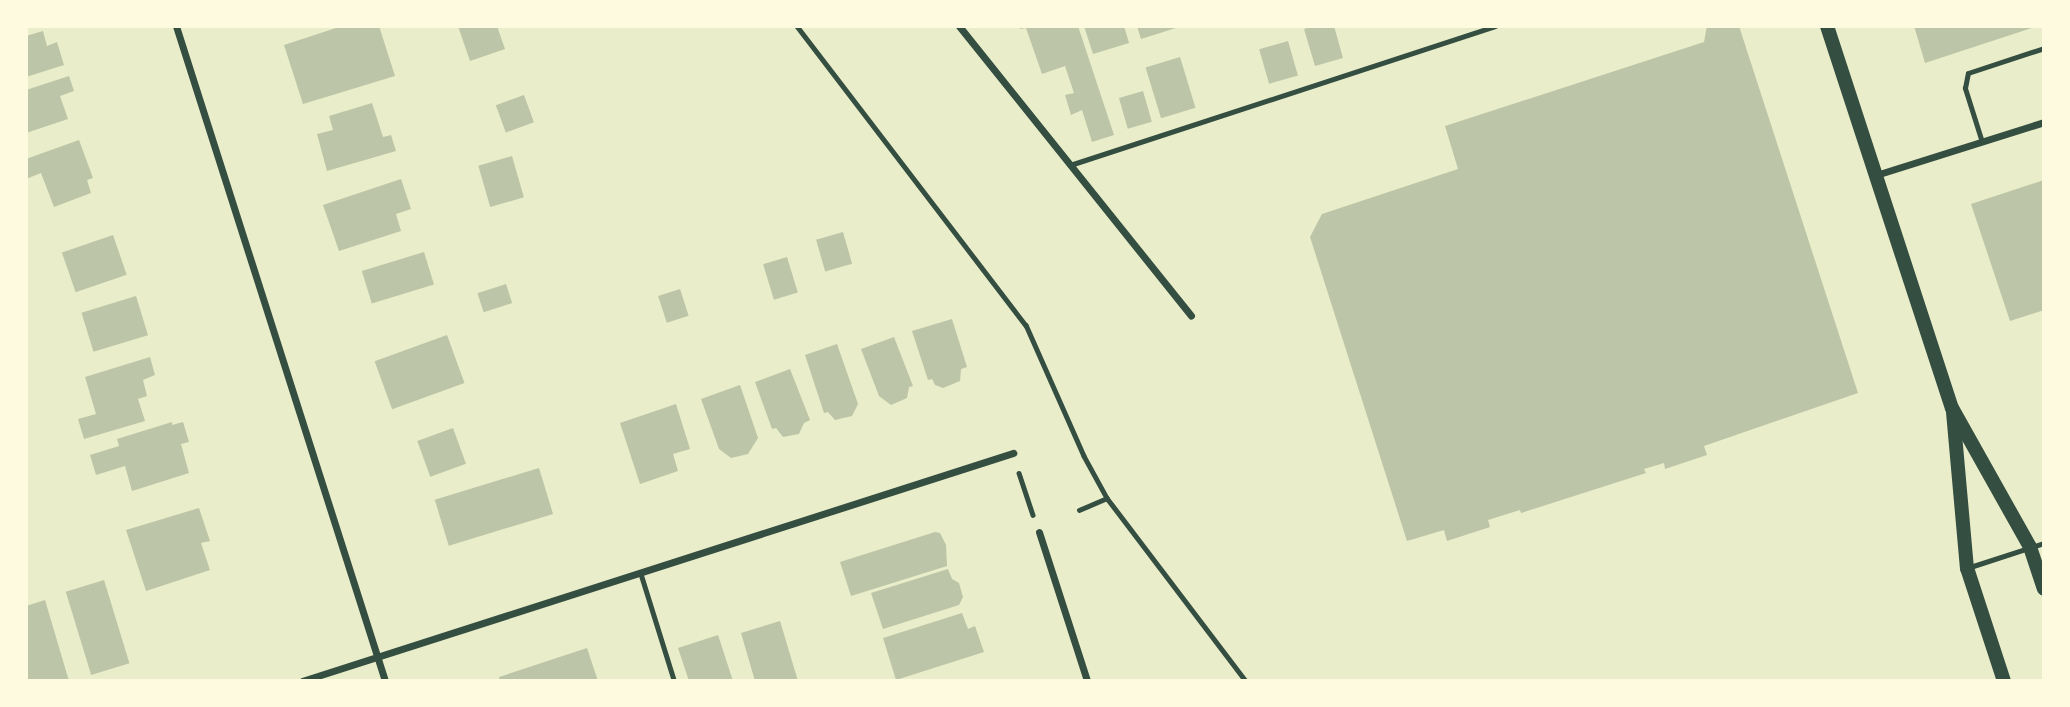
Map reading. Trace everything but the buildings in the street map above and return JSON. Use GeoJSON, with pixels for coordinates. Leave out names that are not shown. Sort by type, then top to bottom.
{"type":"FeatureCollection","features":[{"type":"Feature","properties":{"kind":"main road"},"geometry":{"type":"LineString","coordinates":[[1827,26],[1952,408],[1966,568],[2004,681]]}},
{"type":"Feature","properties":{"kind":"main road"},"geometry":{"type":"LineString","coordinates":[[1952,408],[2037,545],[2044,589]]}},
{"type":"Feature","properties":{"kind":"street"},"geometry":{"type":"LineString","coordinates":[[176,26],[385,681]]}},
{"type":"Feature","properties":{"kind":"street"},"geometry":{"type":"LineString","coordinates":[[959,26],[1191,316]]}},
{"type":"Feature","properties":{"kind":"street"},"geometry":{"type":"LineString","coordinates":[[1876,175],[2044,122]]}},
{"type":"Feature","properties":{"kind":"street"},"geometry":{"type":"LineString","coordinates":[[302,681],[1013,453]]}},
{"type":"Feature","properties":{"kind":"street"},"geometry":{"type":"LineString","coordinates":[[1039,532],[1087,681]]}},
{"type":"Feature","properties":{"kind":"lane"},"geometry":{"type":"LineString","coordinates":[[1070,164],[1495,26]]}},
{"type":"Feature","properties":{"kind":"lane"},"geometry":{"type":"LineString","coordinates":[[1982,142],[1965,88],[1968,73],[2044,48]]}},
{"type":"Feature","properties":{"kind":"lane"},"geometry":{"type":"LineString","coordinates":[[1966,568],[2037,545]]}},
{"type":"Feature","properties":{"kind":"lane"},"geometry":{"type":"LineString","coordinates":[[640,572],[674,681]]}},
{"type":"Feature","properties":{"kind":"path"},"geometry":{"type":"LineString","coordinates":[[797,26],[1026,326],[1084,456],[1107,498],[1246,681]]}},
{"type":"Feature","properties":{"kind":"path"},"geometry":{"type":"LineString","coordinates":[[1013,453],[1039,532]]}},
{"type":"Feature","properties":{"kind":"path"},"geometry":{"type":"LineString","coordinates":[[1079,510],[1107,498]]}}]}
